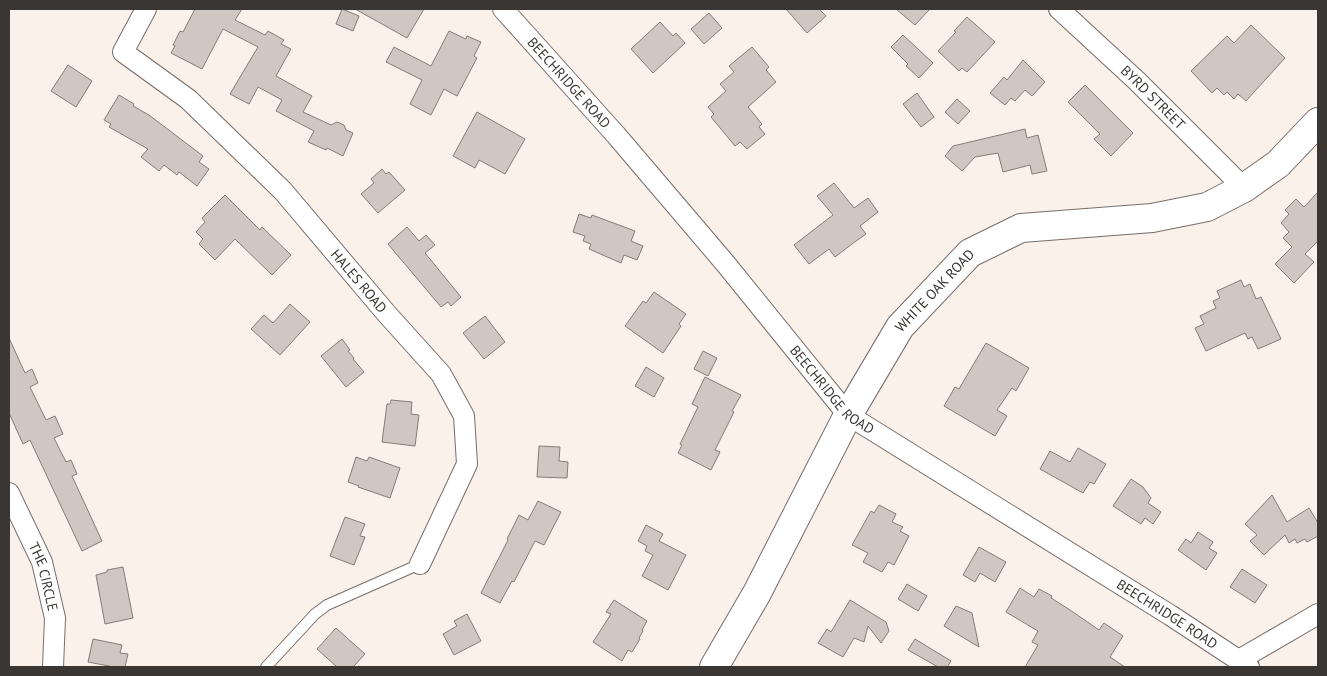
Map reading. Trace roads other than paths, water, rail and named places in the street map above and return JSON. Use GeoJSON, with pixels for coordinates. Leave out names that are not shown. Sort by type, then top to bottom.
{"type":"FeatureCollection","features":[{"type":"Feature","properties":{"kind":"street","name":"HALES ROAD"},"geometry":{"type":"LineString","coordinates":[[146,9],[123,52],[188,99],[283,191],[386,313],[441,374],[464,416],[468,464],[420,564]]}},
{"type":"Feature","properties":{"kind":"street","name":"BEECHRIDGE ROAD"},"geometry":{"type":"LineString","coordinates":[[503,9],[623,142],[725,263],[848,415],[1244,663]]}},
{"type":"Feature","properties":{"kind":"street","name":"BYRD STREET"},"geometry":{"type":"LineString","coordinates":[[1059,9],[1137,81],[1244,188]]}},
{"type":"Feature","properties":{"kind":"street","name":"WHITE OAK ROAD"},"geometry":{"type":"LineString","coordinates":[[714,667],[757,594],[848,415],[900,327],[970,253],[1021,228],[1152,218],[1207,206],[1244,188],[1278,164],[1315,131]]}},
{"type":"Feature","properties":{"kind":"street","name":"THE CIRCLE"},"geometry":{"type":"LineString","coordinates":[[9,492],[42,562],[55,618],[53,667]]}},
{"type":"Feature","properties":{"kind":"street"},"geometry":{"type":"LineString","coordinates":[[1244,663],[1318,614]]}},
{"type":"Feature","properties":{"kind":"lane"},"geometry":{"type":"LineString","coordinates":[[266,667],[321,609],[420,564]]}}]}
